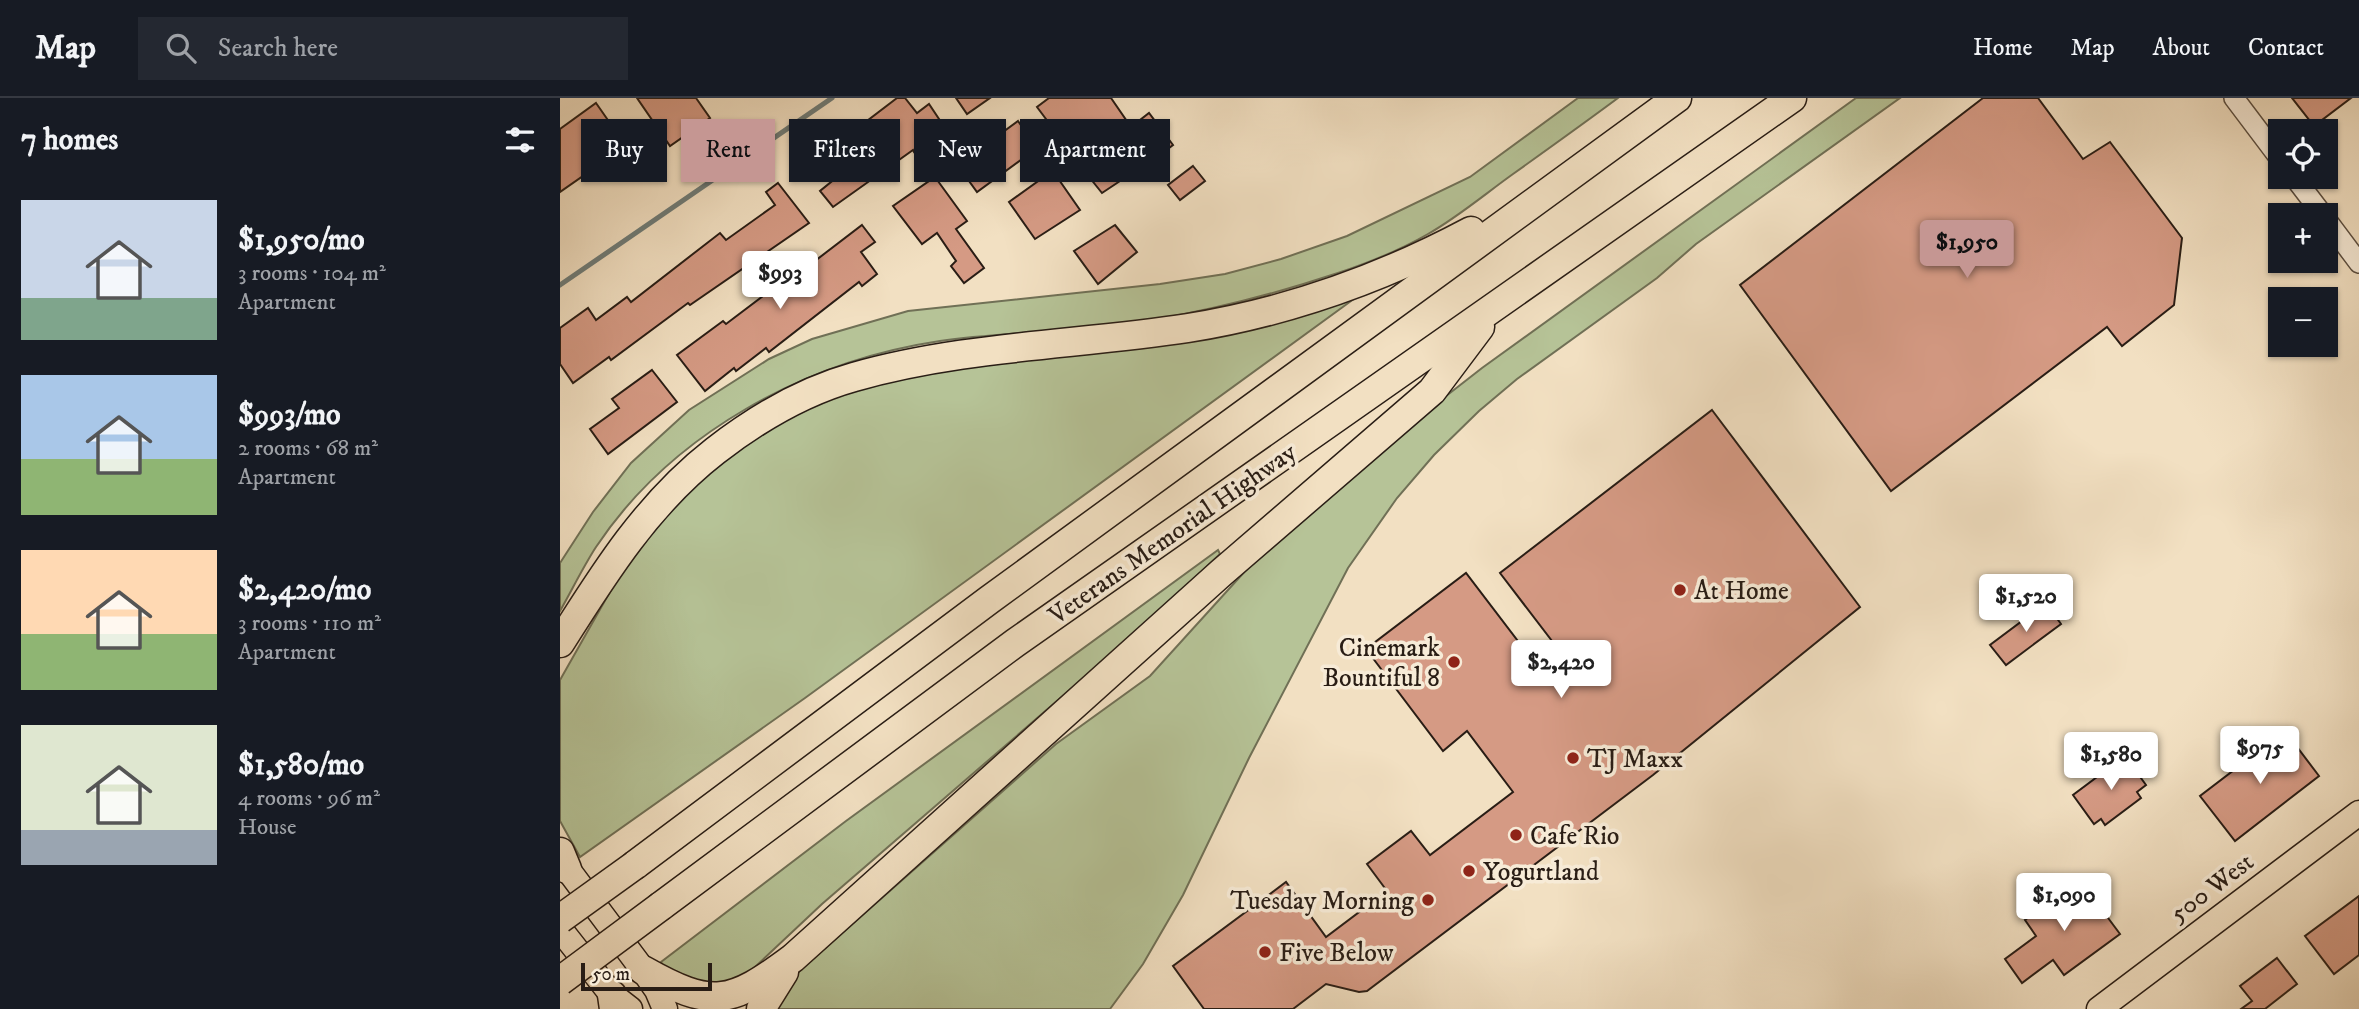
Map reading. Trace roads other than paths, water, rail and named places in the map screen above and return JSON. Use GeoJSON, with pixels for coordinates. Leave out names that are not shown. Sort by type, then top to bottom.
{"type":"FeatureCollection","features":[{"type":"Feature","properties":{"kind":"highway","name":"Veterans Memorial Highway"},"geometry":{"type":"LineString","coordinates":[[560,919],[989,600],[1677,98]]}},
{"type":"Feature","properties":{"kind":"highway","name":"Veterans Memorial Highway"},"geometry":{"type":"LineString","coordinates":[[560,981],[1014,643],[1792,98]]}},
{"type":"Feature","properties":{"kind":"highway"},"geometry":{"type":"LineString","coordinates":[[560,643],[637,528],[687,474],[752,425],[810,394],[852,377],[919,361],[1187,328],[1259,314],[1330,294],[1371,279],[1450,242],[1602,152]]}},
{"type":"Feature","properties":{"kind":"highway"},"geometry":{"type":"LineString","coordinates":[[643,970],[678,992],[704,1000],[716,1000],[748,989],[793,958],[1221,573],[1432,391],[1494,308]]}},
{"type":"Feature","properties":{"kind":"highway"},"geometry":{"type":"LineString","coordinates":[[560,662],[574,638],[589,600]]}},
{"type":"Feature","properties":{"kind":"highway"},"geometry":{"type":"LineString","coordinates":[[761,1009],[793,958]]}},
{"type":"Feature","properties":{"kind":"main road","name":"500 West"},"geometry":{"type":"LineString","coordinates":[[2099,1009],[2359,813]]}},
{"type":"Feature","properties":{"kind":"main road"},"geometry":{"type":"LineString","coordinates":[[562,860],[643,970],[666,1009]]}},
{"type":"Feature","properties":{"kind":"main road"},"geometry":{"type":"LineString","coordinates":[[560,929],[619,1004]]}},
{"type":"Feature","properties":{"kind":"street"},"geometry":{"type":"LineString","coordinates":[[2234,98],[2268,143]]}},
{"type":"Feature","properties":{"kind":"street"},"geometry":{"type":"LineString","coordinates":[[2338,235],[2359,263]]}},
{"type":"Feature","properties":{"kind":"waterway"},"geometry":{"type":"LineString","coordinates":[[560,285],[832,98]]}},
{"type":"Feature","properties":{"kind":"place","name":"At Home"},"geometry":{"type":"Point","coordinates":[1680,590]}},
{"type":"Feature","properties":{"kind":"place","name":"Cinemark Bountiful 8"},"geometry":{"type":"Point","coordinates":[1454,662]}},
{"type":"Feature","properties":{"kind":"place","name":"TJ Maxx"},"geometry":{"type":"Point","coordinates":[1573,758]}},
{"type":"Feature","properties":{"kind":"place","name":"Cafe Rio"},"geometry":{"type":"Point","coordinates":[1516,835]}},
{"type":"Feature","properties":{"kind":"place","name":"Yogurtland"},"geometry":{"type":"Point","coordinates":[1469,871]}},
{"type":"Feature","properties":{"kind":"place","name":"Tuesday Morning"},"geometry":{"type":"Point","coordinates":[1428,900]}},
{"type":"Feature","properties":{"kind":"place","name":"Five Below"},"geometry":{"type":"Point","coordinates":[1265,952]}}]}
